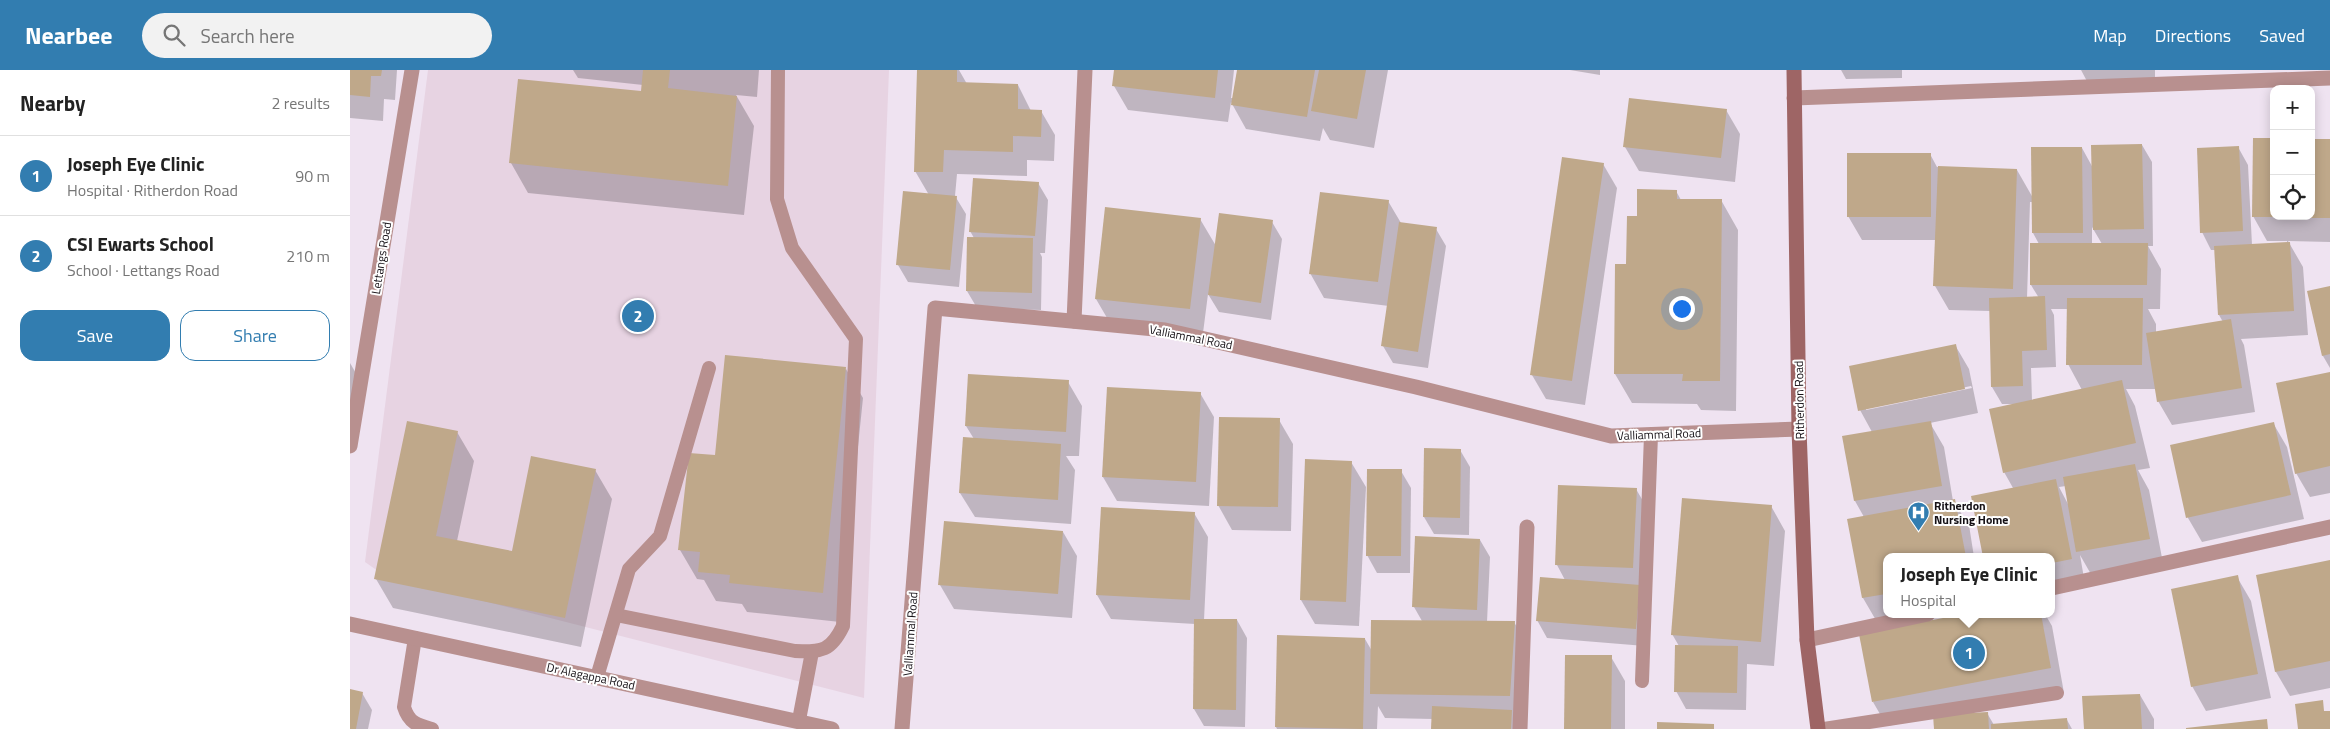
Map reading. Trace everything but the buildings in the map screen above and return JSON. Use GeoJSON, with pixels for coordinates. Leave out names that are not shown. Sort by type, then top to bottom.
{"type":"FeatureCollection","features":[{"type":"Feature","properties":{"kind":"main road","name":"Ritherdon Road"},"geometry":{"type":"LineString","coordinates":[[1794,70],[1799,429],[1807,640],[1818,729]]}},
{"type":"Feature","properties":{"kind":"street","name":"Lettangs Road"},"geometry":{"type":"LineString","coordinates":[[350,446],[412,70]]}},
{"type":"Feature","properties":{"kind":"street"},"geometry":{"type":"LineString","coordinates":[[1074,321],[1085,70]]}},
{"type":"Feature","properties":{"kind":"street"},"geometry":{"type":"LineString","coordinates":[[1794,98],[2330,78]]}},
{"type":"Feature","properties":{"kind":"street","name":"Valliammal Road"},"geometry":{"type":"LineString","coordinates":[[902,729],[935,308],[1165,330],[1416,387],[1611,436],[1799,429]]}},
{"type":"Feature","properties":{"kind":"street"},"geometry":{"type":"LineString","coordinates":[[1520,729],[1527,527]]}},
{"type":"Feature","properties":{"kind":"street"},"geometry":{"type":"LineString","coordinates":[[2055,587],[2330,527]]}},
{"type":"Feature","properties":{"kind":"street"},"geometry":{"type":"LineString","coordinates":[[1807,640],[1909,618]]}},
{"type":"Feature","properties":{"kind":"street","name":"Dr Alagappa Road"},"geometry":{"type":"LineString","coordinates":[[350,624],[799,720],[832,729]]}},
{"type":"Feature","properties":{"kind":"lane"},"geometry":{"type":"LineString","coordinates":[[616,615],[796,651],[812,652],[827,648],[836,640],[843,626],[856,339],[792,248],[777,199],[778,70]]}},
{"type":"Feature","properties":{"kind":"lane"},"geometry":{"type":"LineString","coordinates":[[597,677],[629,569],[660,536],[709,368]]}},
{"type":"Feature","properties":{"kind":"lane"},"geometry":{"type":"LineString","coordinates":[[1642,682],[1651,435]]}},
{"type":"Feature","properties":{"kind":"lane"},"geometry":{"type":"LineString","coordinates":[[415,638],[404,707],[407,716],[415,725],[432,729]]}},
{"type":"Feature","properties":{"kind":"lane"},"geometry":{"type":"LineString","coordinates":[[799,720],[812,652]]}},
{"type":"Feature","properties":{"kind":"lane"},"geometry":{"type":"LineString","coordinates":[[1824,729],[2057,693]]}},
{"type":"Feature","properties":{"kind":"shaded area"},"geometry":{"type":"Polygon","coordinates":[[[428,70],[889,70],[864,698],[385,576],[365,562],[428,70]]]}},
{"type":"Feature","properties":{"kind":"place","name":"CSI Ewarts School"},"geometry":{"type":"Point","coordinates":[638,316]}},
{"type":"Feature","properties":{"kind":"place","name":"Ritherdon Nursing Home"},"geometry":{"type":"Point","coordinates":[1918,531]}},
{"type":"Feature","properties":{"kind":"place","name":"Joseph Eye Clinic"},"geometry":{"type":"Point","coordinates":[1969,653]}}]}
